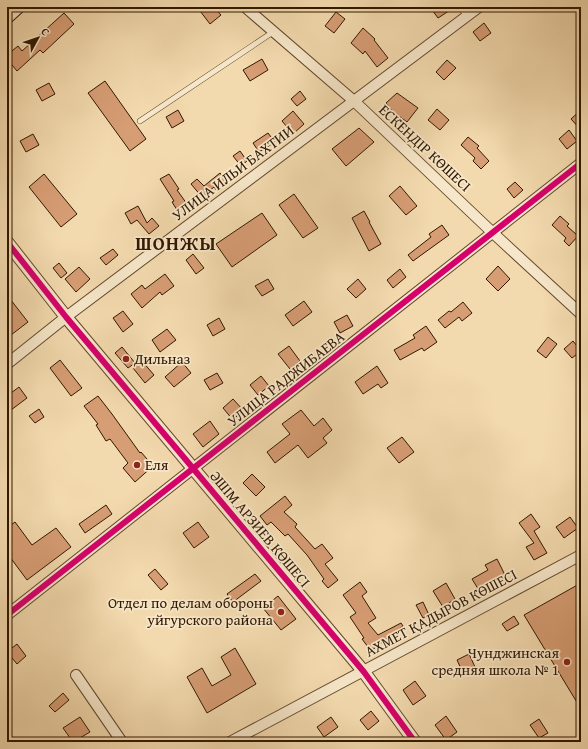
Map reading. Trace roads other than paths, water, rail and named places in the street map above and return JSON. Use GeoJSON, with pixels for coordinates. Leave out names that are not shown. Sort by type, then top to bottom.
{"type":"FeatureCollection","features":[{"type":"Feature","properties":{"kind":"main road"},"geometry":{"type":"LineString","coordinates":[[7,16],[17,7]]}},
{"type":"Feature","properties":{"kind":"street","name":"ЕСКЕНДІР КӨШЕСІ"},"geometry":{"type":"LineString","coordinates":[[245,7],[354,101],[581,314]]}},
{"type":"Feature","properties":{"kind":"street","name":"УЛИЦА ИЛЬИ БАХТИИ"},"geometry":{"type":"LineString","coordinates":[[7,364],[66,317],[479,7]]}},
{"type":"Feature","properties":{"kind":"street","name":"УЛИЦА РАДЖИБАЕВА"},"geometry":{"type":"LineString","coordinates":[[7,614],[581,163]]}},
{"type":"Feature","properties":{"kind":"street","name":"ӘШІМ АРЗИЕВ КӨШЕСІ"},"geometry":{"type":"LineString","coordinates":[[7,242],[66,317],[364,672],[415,742]]}},
{"type":"Feature","properties":{"kind":"street","name":"АХМЕТ ҚАДЫРОВ КӨШЕСІ"},"geometry":{"type":"LineString","coordinates":[[230,742],[364,672],[581,555]]}},
{"type":"Feature","properties":{"kind":"street"},"geometry":{"type":"LineString","coordinates":[[76,675],[122,742]]}},
{"type":"Feature","properties":{"kind":"lane"},"geometry":{"type":"LineString","coordinates":[[460,7],[466,16]]}},
{"type":"Feature","properties":{"kind":"lane"},"geometry":{"type":"LineString","coordinates":[[140,121],[273,32]]}},
{"type":"Feature","properties":{"kind":"place","name":"Дильназ"},"geometry":{"type":"Point","coordinates":[126,359]}},
{"type":"Feature","properties":{"kind":"place","name":"Еля"},"geometry":{"type":"Point","coordinates":[137,465]}},
{"type":"Feature","properties":{"kind":"place","name":"Отдел по делам обороны уйгурского района"},"geometry":{"type":"Point","coordinates":[281,612]}},
{"type":"Feature","properties":{"kind":"place","name":"Чунджинская средняя школа № 1"},"geometry":{"type":"Point","coordinates":[567,662]}},
{"type":"Feature","properties":{"kind":"district","name":"ШОНЖЫ"},"geometry":{"type":"Point","coordinates":[176,243]}}]}
